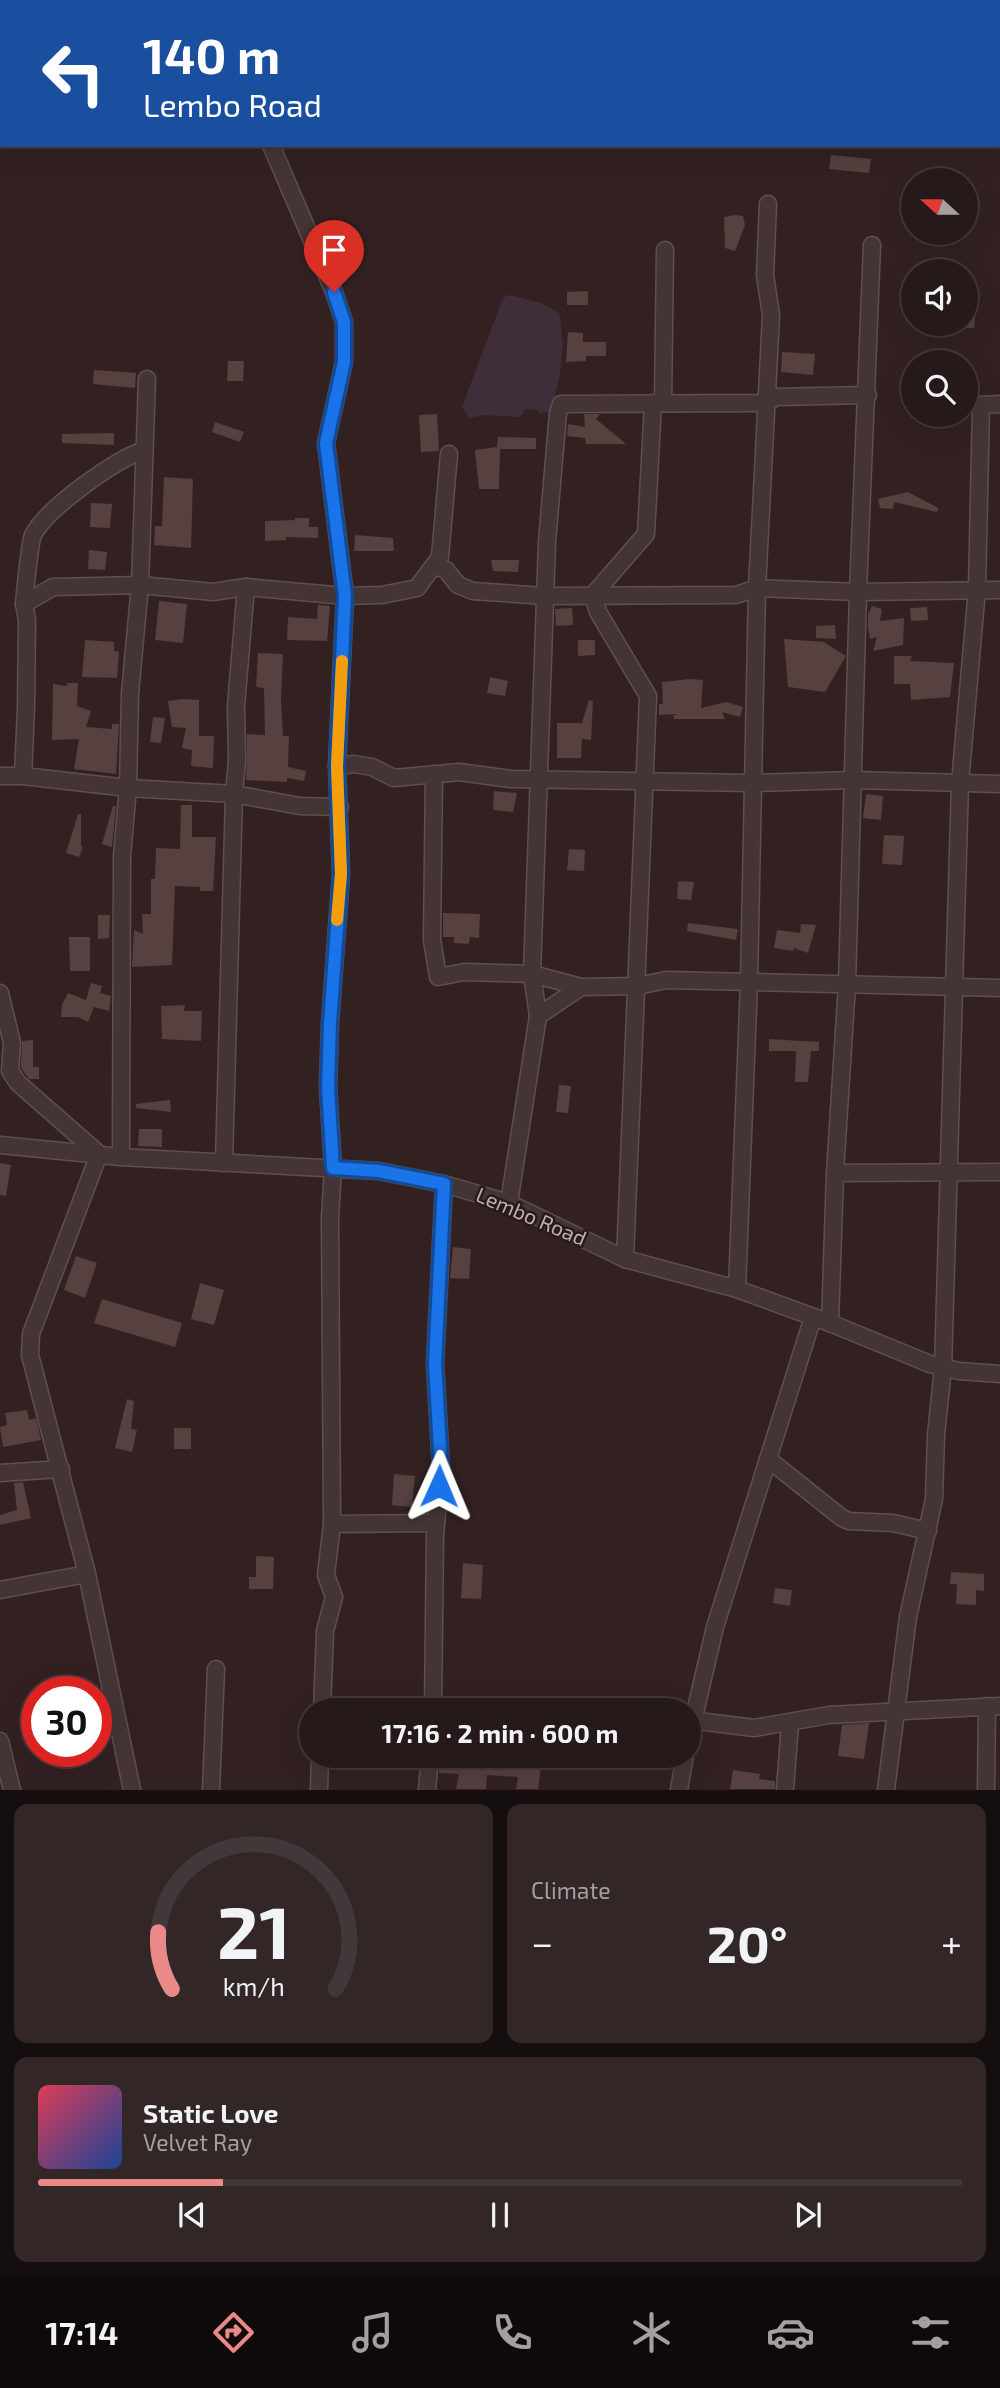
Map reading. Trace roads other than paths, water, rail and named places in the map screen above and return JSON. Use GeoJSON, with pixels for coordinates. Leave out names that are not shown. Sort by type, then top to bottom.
{"type":"FeatureCollection","features":[{"type":"Feature","properties":{"kind":"street"},"geometry":{"type":"LineString","coordinates":[[272,147],[334,292],[344,322],[344,362],[326,443],[345,596],[337,766],[341,874],[328,1087],[333,1168],[330,1218],[331,1524],[326,1575],[334,1597],[325,1632],[322,1698]]}},
{"type":"Feature","properties":{"kind":"street"},"geometry":{"type":"LineString","coordinates":[[737,1289],[749,982],[757,588],[771,315],[765,275],[768,204]]}},
{"type":"Feature","properties":{"kind":"street"},"geometry":{"type":"LineString","coordinates":[[830,1323],[835,1173],[847,984],[858,592],[872,245]]}},
{"type":"Feature","properties":{"kind":"street"},"geometry":{"type":"LineString","coordinates":[[593,595],[646,534],[658,403],[665,250]]}},
{"type":"Feature","properties":{"kind":"street"},"geometry":{"type":"LineString","coordinates":[[121,1157],[122,856],[128,788],[130,693],[140,585],[147,379]]}},
{"type":"Feature","properties":{"kind":"street"},"geometry":{"type":"LineString","coordinates":[[509,1203],[538,1016],[531,974],[545,596],[558,413],[561,404],[766,403],[776,397],[867,395]]}},
{"type":"Feature","properties":{"kind":"street"},"geometry":{"type":"LineString","coordinates":[[886,1790],[908,1617],[934,1499],[937,1420],[943,1368],[960,783],[977,589],[981,405],[1000,404]]}},
{"type":"Feature","properties":{"kind":"street"},"geometry":{"type":"LineString","coordinates":[[23,776],[27,620],[24,604],[33,535],[81,486],[129,455],[144,450]]}},
{"type":"Feature","properties":{"kind":"street"},"geometry":{"type":"LineString","coordinates":[[24,604],[53,587],[140,585],[214,592],[246,587],[345,596],[382,595],[417,588],[440,557],[449,454]]}},
{"type":"Feature","properties":{"kind":"street"},"geometry":{"type":"LineString","coordinates":[[435,566],[446,570],[458,585],[473,591],[545,596],[736,595],[757,588],[858,592],[1000,590]]}},
{"type":"Feature","properties":{"kind":"street"},"geometry":{"type":"LineString","coordinates":[[224,1163],[236,706],[246,587]]}},
{"type":"Feature","properties":{"kind":"street"},"geometry":{"type":"LineString","coordinates":[[593,595],[598,612],[648,696],[625,1259]]}},
{"type":"Feature","properties":{"kind":"street"},"geometry":{"type":"LineString","coordinates":[[337,766],[354,764],[372,767],[394,778],[459,772],[511,779],[751,783],[853,780],[1000,784]]}},
{"type":"Feature","properties":{"kind":"street"},"geometry":{"type":"LineString","coordinates":[[434,774],[432,940],[438,977],[464,972],[531,974],[581,988],[638,986],[666,980],[1000,988]]}},
{"type":"Feature","properties":{"kind":"street"},"geometry":{"type":"LineString","coordinates":[[0,776],[23,776],[128,788],[234,794],[300,806],[340,807]]}},
{"type":"Feature","properties":{"kind":"street"},"geometry":{"type":"LineString","coordinates":[[538,1016],[581,988]]}},
{"type":"Feature","properties":{"kind":"street"},"geometry":{"type":"LineString","coordinates":[[0,993],[12,1043],[10,1071],[18,1083],[99,1154],[31,1334],[30,1354],[87,1574],[132,1790]]}},
{"type":"Feature","properties":{"kind":"street","name":"Lembo Road"},"geometry":{"type":"LineString","coordinates":[[0,1145],[121,1157],[379,1171],[444,1184],[509,1203],[625,1259],[737,1289],[943,1368],[1000,1374]]}},
{"type":"Feature","properties":{"kind":"street"},"geometry":{"type":"LineString","coordinates":[[835,1173],[1000,1172]]}},
{"type":"Feature","properties":{"kind":"street"},"geometry":{"type":"LineString","coordinates":[[433,1698],[436,1523],[441,1467],[435,1363],[444,1184]]}},
{"type":"Feature","properties":{"kind":"street"},"geometry":{"type":"LineString","coordinates":[[697,1698],[715,1627],[813,1317]]}},
{"type":"Feature","properties":{"kind":"street"},"geometry":{"type":"LineString","coordinates":[[768,1458],[842,1518],[849,1521],[893,1523],[929,1531]]}},
{"type":"Feature","properties":{"kind":"street"},"geometry":{"type":"LineString","coordinates":[[0,1473],[61,1469]]}},
{"type":"Feature","properties":{"kind":"street"},"geometry":{"type":"LineString","coordinates":[[331,1524],[436,1523]]}},
{"type":"Feature","properties":{"kind":"street"},"geometry":{"type":"LineString","coordinates":[[0,1590],[87,1574]]}},
{"type":"Feature","properties":{"kind":"street"},"geometry":{"type":"LineString","coordinates":[[211,1790],[216,1669]]}},
{"type":"Feature","properties":{"kind":"street"},"geometry":{"type":"LineString","coordinates":[[701,1726],[754,1728],[829,1714],[994,1706],[986,1790]]}},
{"type":"Feature","properties":{"kind":"street"},"geometry":{"type":"LineString","coordinates":[[785,1790],[790,1723]]}},
{"type":"Feature","properties":{"kind":"street"},"geometry":{"type":"LineString","coordinates":[[0,1741],[12,1790]]}},
{"type":"Feature","properties":{"kind":"street"},"geometry":{"type":"LineString","coordinates":[[318,1790],[319,1768]]}},
{"type":"Feature","properties":{"kind":"street"},"geometry":{"type":"LineString","coordinates":[[427,1790],[429,1768]]}},
{"type":"Feature","properties":{"kind":"street"},"geometry":{"type":"LineString","coordinates":[[678,1790],[682,1768]]}}]}
